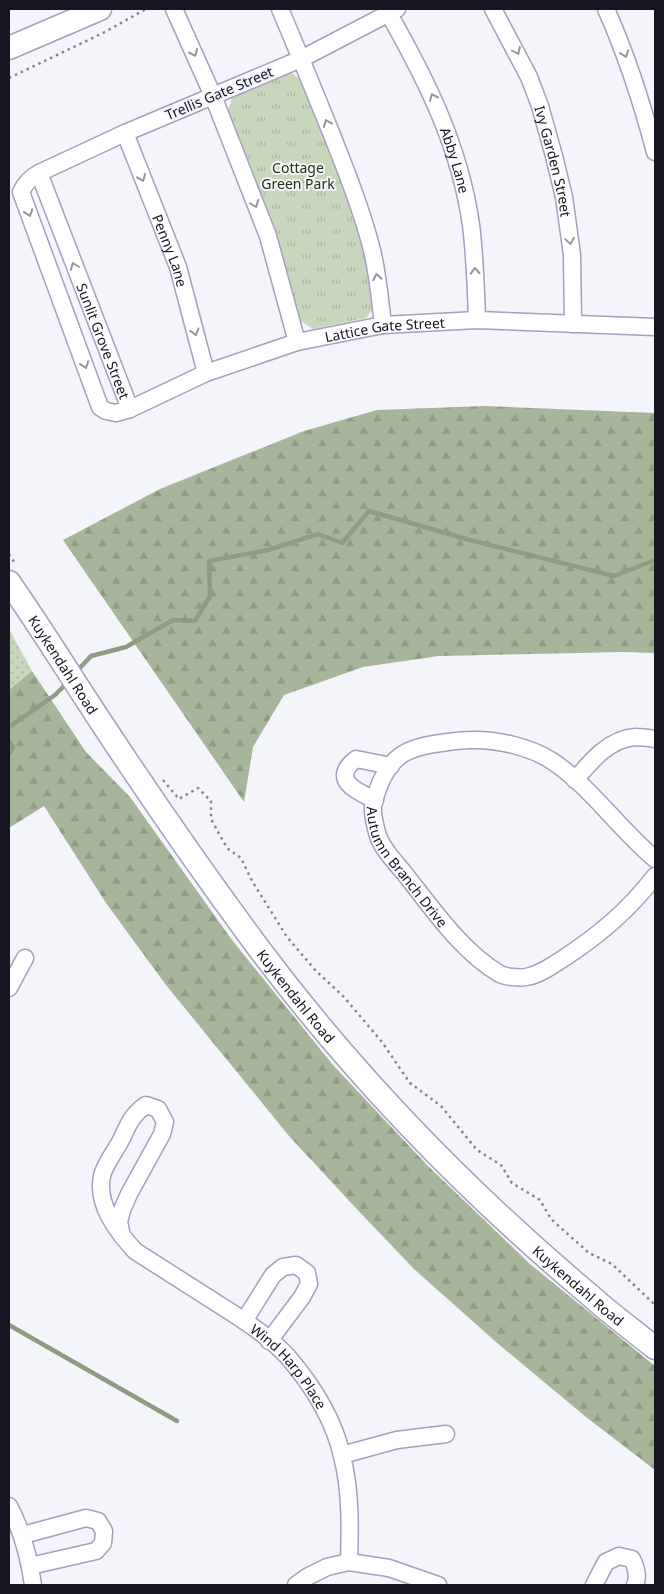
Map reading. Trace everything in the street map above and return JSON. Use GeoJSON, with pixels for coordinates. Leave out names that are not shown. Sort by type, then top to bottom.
{"type":"FeatureCollection","features":[{"type":"Feature","properties":{"kind":"main road"},"geometry":{"type":"LineString","coordinates":[[9,48],[100,9]]}},
{"type":"Feature","properties":{"kind":"main road","name":"Kuykendahl Road"},"geometry":{"type":"LineString","coordinates":[[9,582],[188,850],[258,947],[318,1023],[388,1102],[477,1195],[592,1298],[655,1348]]}},
{"type":"Feature","properties":{"kind":"street"},"geometry":{"type":"LineString","coordinates":[[174,9],[213,96],[268,236],[297,342]]}},
{"type":"Feature","properties":{"kind":"street"},"geometry":{"type":"LineString","coordinates":[[280,9],[364,220],[377,277],[383,325]]}},
{"type":"Feature","properties":{"kind":"street","name":"Ivy Garden Street"},"geometry":{"type":"LineString","coordinates":[[493,9],[529,77],[540,106],[554,156],[564,197],[572,255],[573,324]]}},
{"type":"Feature","properties":{"kind":"street"},"geometry":{"type":"LineString","coordinates":[[606,9],[623,48],[643,106],[655,152]]}},
{"type":"Feature","properties":{"kind":"street","name":"Trellis Gate Street"},"geometry":{"type":"LineString","coordinates":[[39,173],[124,133],[301,59],[393,11]]}},
{"type":"Feature","properties":{"kind":"street","name":"Abby Lane"},"geometry":{"type":"LineString","coordinates":[[393,11],[433,97],[458,167],[470,224],[477,320]]}},
{"type":"Feature","properties":{"kind":"street","name":"Penny Lane"},"geometry":{"type":"LineString","coordinates":[[124,133],[178,267],[206,373]]}},
{"type":"Feature","properties":{"kind":"street","name":"Sunlit Grove Street"},"geometry":{"type":"LineString","coordinates":[[39,173],[130,409],[116,413],[106,411],[100,407],[21,192],[24,184],[39,173]]}},
{"type":"Feature","properties":{"kind":"street","name":"Lattice Gate Street"},"geometry":{"type":"LineString","coordinates":[[130,409],[206,373],[297,342],[383,325],[477,320],[655,327]]}},
{"type":"Feature","properties":{"kind":"street"},"geometry":{"type":"LineString","coordinates":[[575,780],[603,750],[618,741],[635,737],[655,739]]}},
{"type":"Feature","properties":{"kind":"street","name":"Autumn Branch Drive"},"geometry":{"type":"LineString","coordinates":[[655,859],[629,836],[575,780],[551,761],[538,754],[508,744],[471,740],[416,748],[402,754],[381,781],[373,808],[378,837],[387,852],[429,905],[477,957],[502,976],[526,977],[542,972],[588,942],[626,910],[655,876]]}},
{"type":"Feature","properties":{"kind":"street"},"geometry":{"type":"LineString","coordinates":[[375,800],[353,789],[348,784],[345,777],[347,770],[356,759],[391,766]]}},
{"type":"Feature","properties":{"kind":"street"},"geometry":{"type":"LineString","coordinates":[[9,988],[25,958]]}},
{"type":"Feature","properties":{"kind":"street","name":"Wind Harp Place"},"geometry":{"type":"LineString","coordinates":[[122,1236],[119,1222],[122,1210],[162,1134],[165,1122],[158,1109],[146,1105],[135,1112],[102,1176],[102,1199],[109,1216],[122,1236],[135,1251],[244,1321],[270,1341],[287,1356],[318,1399],[342,1455],[349,1501],[349,1562]]}},
{"type":"Feature","properties":{"kind":"street"},"geometry":{"type":"LineString","coordinates":[[244,1321],[273,1275],[283,1267],[296,1265],[307,1273],[309,1284],[302,1298],[270,1341]]}},
{"type":"Feature","properties":{"kind":"street"},"geometry":{"type":"LineString","coordinates":[[342,1455],[397,1440],[446,1434]]}},
{"type":"Feature","properties":{"kind":"street"},"geometry":{"type":"LineString","coordinates":[[9,1506],[23,1536],[33,1585]]}},
{"type":"Feature","properties":{"kind":"street"},"geometry":{"type":"LineString","coordinates":[[23,1536],[86,1518],[98,1521],[104,1530],[103,1543],[96,1551],[30,1566]]}},
{"type":"Feature","properties":{"kind":"street"},"geometry":{"type":"LineString","coordinates":[[594,1585],[606,1562],[619,1556],[632,1559],[637,1568],[635,1585]]}},
{"type":"Feature","properties":{"kind":"street"},"geometry":{"type":"LineString","coordinates":[[296,1585],[327,1567],[349,1562],[389,1568],[438,1585]]}},
{"type":"Feature","properties":{"kind":"path"},"geometry":{"type":"LineString","coordinates":[[9,78],[103,33],[146,9]]}},
{"type":"Feature","properties":{"kind":"path"},"geometry":{"type":"LineString","coordinates":[[160,777],[179,799],[198,788],[211,801],[211,819],[226,848],[242,858],[252,881],[287,937],[316,970],[343,996],[382,1042],[410,1083],[441,1106],[477,1150],[501,1165],[512,1183],[540,1200],[551,1219],[589,1253],[612,1264],[655,1305]]}},
{"type":"Feature","properties":{"kind":"green space","name":"Cottage Green Park"},"geometry":{"type":"Polygon","coordinates":[[[288,71],[305,82],[340,169],[371,270],[373,309],[366,318],[313,329],[299,320],[274,229],[228,111],[233,95],[288,71]]]}},
{"type":"Feature","properties":{"kind":"green space"},"geometry":{"type":"Polygon","coordinates":[[[485,406],[655,413],[655,653],[439,656],[363,667],[284,695],[253,747],[244,802],[63,540],[160,489],[304,431],[377,410],[485,406]]]}},
{"type":"Feature","properties":{"kind":"green space"},"geometry":{"type":"Polygon","coordinates":[[[9,629],[32,671],[9,690],[9,629]]]}},
{"type":"Feature","properties":{"kind":"green space"},"geometry":{"type":"Polygon","coordinates":[[[32,671],[86,752],[130,797],[232,940],[333,1065],[428,1166],[530,1264],[655,1366],[655,1470],[586,1417],[496,1342],[414,1269],[289,1136],[166,985],[106,903],[44,806],[9,828],[9,690],[32,671]]]}},
{"type":"Feature","properties":{"kind":"waterway"},"geometry":{"type":"LineString","coordinates":[[76,672],[91,656],[126,647],[173,620],[195,621],[210,596],[209,561],[268,550],[318,534],[342,543],[369,511],[470,540],[614,576],[655,560]]}},
{"type":"Feature","properties":{"kind":"waterway"},"geometry":{"type":"LineString","coordinates":[[9,727],[55,695],[68,682]]}},
{"type":"Feature","properties":{"kind":"waterway"},"geometry":{"type":"LineString","coordinates":[[9,741],[13,747],[9,754]]}},
{"type":"Feature","properties":{"kind":"waterway"},"geometry":{"type":"LineString","coordinates":[[9,1325],[177,1421]]}}]}
